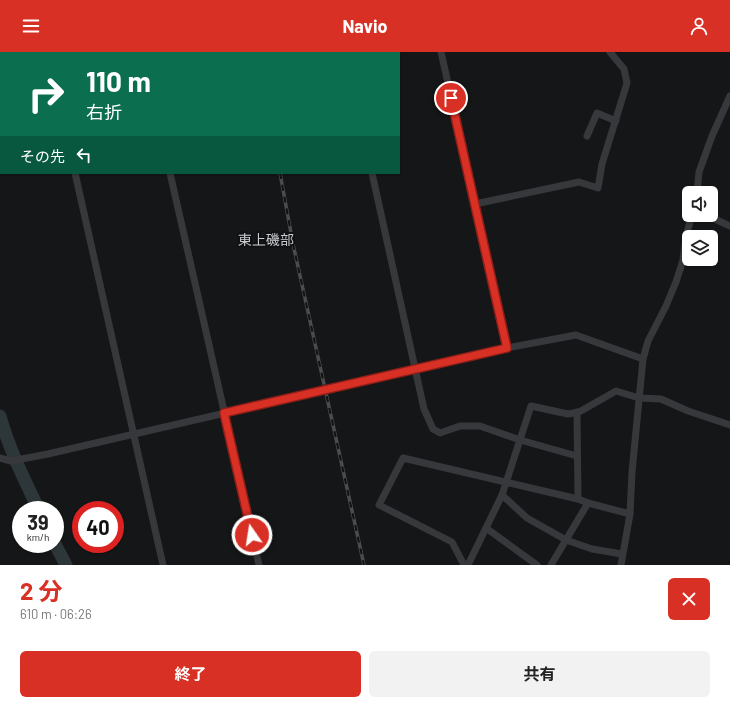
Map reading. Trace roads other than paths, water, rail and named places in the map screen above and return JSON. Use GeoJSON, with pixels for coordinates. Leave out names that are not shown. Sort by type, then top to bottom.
{"type":"FeatureCollection","features":[{"type":"Feature","properties":{"kind":"street"},"geometry":{"type":"LineString","coordinates":[[441,52],[507,348]]}},
{"type":"Feature","properties":{"kind":"street"},"geometry":{"type":"LineString","coordinates":[[475,204],[579,182],[598,188],[602,164],[627,83],[624,69],[610,52]]}},
{"type":"Feature","properties":{"kind":"street"},"geometry":{"type":"LineString","coordinates":[[698,186],[701,166],[720,117],[730,96]]}},
{"type":"Feature","properties":{"kind":"street"},"geometry":{"type":"LineString","coordinates":[[586,136],[598,113],[616,121]]}},
{"type":"Feature","properties":{"kind":"street"},"geometry":{"type":"LineString","coordinates":[[75,174],[163,565]]}},
{"type":"Feature","properties":{"kind":"street"},"geometry":{"type":"LineString","coordinates":[[170,174],[259,565]]}},
{"type":"Feature","properties":{"kind":"street"},"geometry":{"type":"LineString","coordinates":[[372,174],[424,409],[433,429],[440,433],[460,426],[480,426],[520,440],[577,456]]}},
{"type":"Feature","properties":{"kind":"street"},"geometry":{"type":"LineString","coordinates":[[718,220],[730,226]]}},
{"type":"Feature","properties":{"kind":"street"},"geometry":{"type":"LineString","coordinates":[[621,565],[630,514],[643,359],[648,341],[666,306],[676,282],[683,260],[686,236],[690,222]]}},
{"type":"Feature","properties":{"kind":"street"},"geometry":{"type":"LineString","coordinates":[[0,458],[11,461],[48,454],[133,433],[507,348],[576,335],[643,359]]}},
{"type":"Feature","properties":{"kind":"street"},"geometry":{"type":"LineString","coordinates":[[468,565],[502,495],[531,406],[568,414],[577,412],[616,391],[639,398],[661,399],[688,411],[730,425]]}},
{"type":"Feature","properties":{"kind":"street"},"geometry":{"type":"LineString","coordinates":[[577,412],[578,499]]}},
{"type":"Feature","properties":{"kind":"street"},"geometry":{"type":"LineString","coordinates":[[464,565],[452,542],[379,505],[403,458],[578,499],[588,504],[630,514]]}},
{"type":"Feature","properties":{"kind":"street"},"geometry":{"type":"LineString","coordinates":[[502,495],[527,518],[566,540],[592,549],[622,554]]}},
{"type":"Feature","properties":{"kind":"street"},"geometry":{"type":"LineString","coordinates":[[551,565],[588,504]]}},
{"type":"Feature","properties":{"kind":"street"},"geometry":{"type":"LineString","coordinates":[[486,528],[537,565]]}},
{"type":"Feature","properties":{"kind":"waterway"},"geometry":{"type":"LineString","coordinates":[[0,416],[12,452],[35,501]]}},
{"type":"Feature","properties":{"kind":"waterway"},"geometry":{"type":"LineString","coordinates":[[60,553],[66,565]]}},
{"type":"Feature","properties":{"kind":"railway"},"geometry":{"type":"LineString","coordinates":[[280,174],[293,244],[364,565]]}},
{"type":"Feature","properties":{"kind":"district","name":"東上磯部"},"geometry":{"type":"Point","coordinates":[266,239]}}]}
